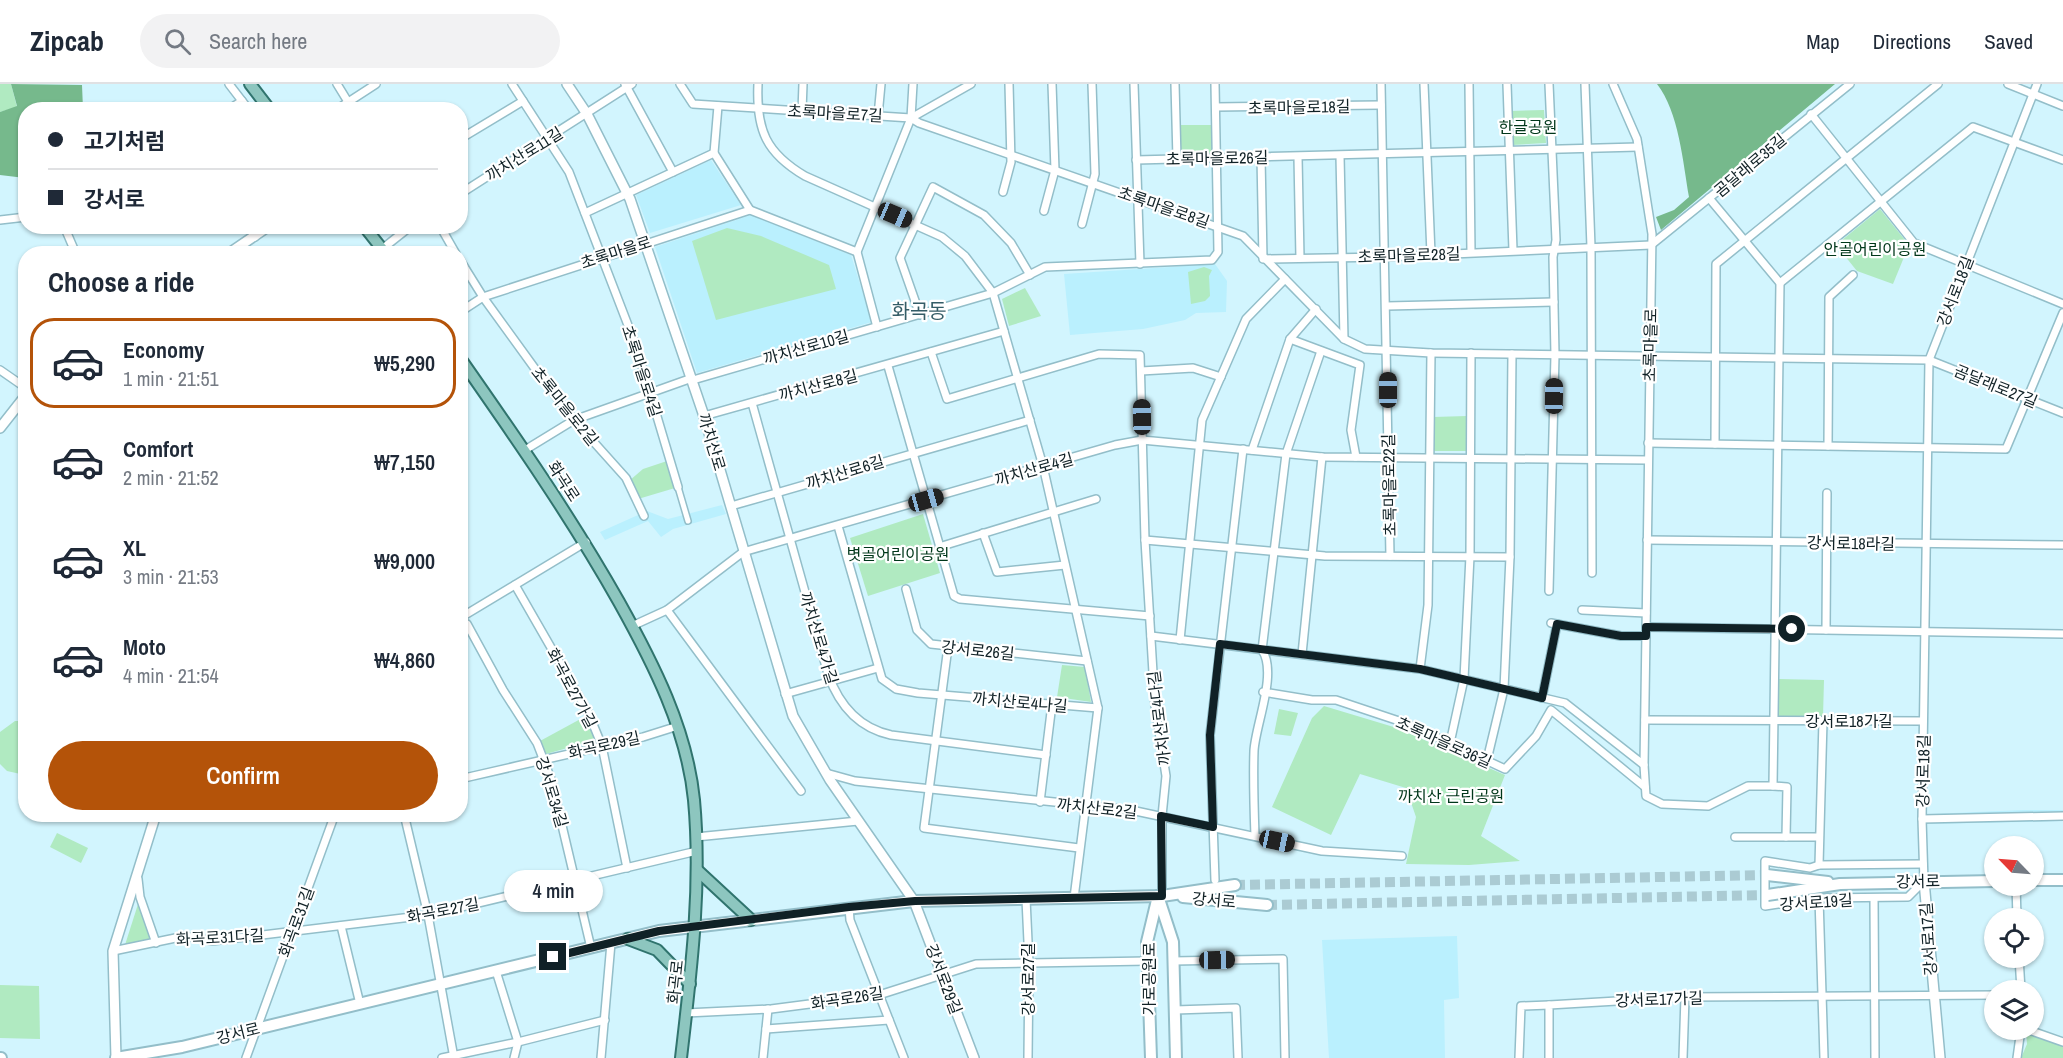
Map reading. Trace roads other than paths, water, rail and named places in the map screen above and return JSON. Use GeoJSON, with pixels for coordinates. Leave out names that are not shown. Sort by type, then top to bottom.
{"type":"FeatureCollection","features":[{"type":"Feature","properties":{"kind":"main road"},"geometry":{"type":"LineString","coordinates":[[250,84],[264,102]]}},
{"type":"Feature","properties":{"kind":"main road"},"geometry":{"type":"LineString","coordinates":[[370,234],[380,246]]}},
{"type":"Feature","properties":{"kind":"main road","name":"화곡로"},"geometry":{"type":"LineString","coordinates":[[468,369],[586,542],[653,664],[678,726],[694,798],[697,870],[696,927],[681,1058]]}},
{"type":"Feature","properties":{"kind":"main road"},"geometry":{"type":"LineString","coordinates":[[697,870],[751,920]]}},
{"type":"Feature","properties":{"kind":"main road","name":"강서로"},"geometry":{"type":"LineString","coordinates":[[1767,875],[1840,884]]}},
{"type":"Feature","properties":{"kind":"main road"},"geometry":{"type":"LineString","coordinates":[[2044,880],[2063,880]]}},
{"type":"Feature","properties":{"kind":"main road","name":"강서로"},"geometry":{"type":"LineString","coordinates":[[1768,895],[1840,884],[1984,881]]}},
{"type":"Feature","properties":{"kind":"main road","name":"강서로"},"geometry":{"type":"LineString","coordinates":[[1160,896],[1235,885]]}},
{"type":"Feature","properties":{"kind":"main road","name":"강서로"},"geometry":{"type":"LineString","coordinates":[[116,1058],[182,1047],[628,939],[696,927],[849,907],[915,901],[1160,896],[1267,905]]}},
{"type":"Feature","properties":{"kind":"main road","name":"가로공원로"},"geometry":{"type":"LineString","coordinates":[[1151,1058],[1147,942],[1160,896]]}},
{"type":"Feature","properties":{"kind":"main road","name":"가로공원로"},"geometry":{"type":"LineString","coordinates":[[1160,896],[1173,942],[1176,1058]]}},
{"type":"Feature","properties":{"kind":"main road"},"geometry":{"type":"LineString","coordinates":[[628,939],[657,950],[690,984]]}},
{"type":"Feature","properties":{"kind":"street"},"geometry":{"type":"LineString","coordinates":[[228,84],[242,101]]}},
{"type":"Feature","properties":{"kind":"street"},"geometry":{"type":"LineString","coordinates":[[337,84],[348,102],[376,84]]}},
{"type":"Feature","properties":{"kind":"street","name":"초록마을로4길"},"geometry":{"type":"LineString","coordinates":[[512,84],[569,172],[636,346],[678,487]]}},
{"type":"Feature","properties":{"kind":"street","name":"까치산로"},"geometry":{"type":"LineString","coordinates":[[567,84],[587,114],[627,193],[645,242],[704,416],[793,716],[826,773],[915,901]]}},
{"type":"Feature","properties":{"kind":"street","name":"초록마을로7길"},"geometry":{"type":"LineString","coordinates":[[680,84],[693,104],[911,118]]}},
{"type":"Feature","properties":{"kind":"street"},"geometry":{"type":"LineString","coordinates":[[758,84],[759,109],[764,136],[773,153],[785,164],[805,176],[942,237],[965,256],[993,293],[1043,466],[1098,708],[1074,898]]}},
{"type":"Feature","properties":{"kind":"street"},"geometry":{"type":"LineString","coordinates":[[802,111],[803,84]]}},
{"type":"Feature","properties":{"kind":"street"},"geometry":{"type":"LineString","coordinates":[[878,116],[881,84]]}},
{"type":"Feature","properties":{"kind":"street"},"geometry":{"type":"LineString","coordinates":[[877,327],[857,252],[911,118],[914,84]]}},
{"type":"Feature","properties":{"kind":"street"},"geometry":{"type":"LineString","coordinates":[[911,118],[971,84]]}},
{"type":"Feature","properties":{"kind":"street"},"geometry":{"type":"LineString","coordinates":[[1003,192],[1011,155],[1009,84]]}},
{"type":"Feature","properties":{"kind":"street"},"geometry":{"type":"LineString","coordinates":[[1044,211],[1055,170],[1052,84]]}},
{"type":"Feature","properties":{"kind":"street"},"geometry":{"type":"LineString","coordinates":[[1082,224],[1093,183],[1092,84]]}},
{"type":"Feature","properties":{"kind":"street"},"geometry":{"type":"LineString","coordinates":[[1134,84],[1140,264]]}},
{"type":"Feature","properties":{"kind":"street"},"geometry":{"type":"LineString","coordinates":[[1175,84],[1177,159]]}},
{"type":"Feature","properties":{"kind":"street"},"geometry":{"type":"LineString","coordinates":[[1215,84],[1218,226]]}},
{"type":"Feature","properties":{"kind":"street","name":"초록마을로22길"},"geometry":{"type":"LineString","coordinates":[[1381,84],[1388,351],[1390,556]]}},
{"type":"Feature","properties":{"kind":"street"},"geometry":{"type":"LineString","coordinates":[[1424,84],[1431,254]]}},
{"type":"Feature","properties":{"kind":"street"},"geometry":{"type":"LineString","coordinates":[[1469,84],[1471,252]]}},
{"type":"Feature","properties":{"kind":"street"},"geometry":{"type":"LineString","coordinates":[[1507,84],[1514,250]]}},
{"type":"Feature","properties":{"kind":"street"},"geometry":{"type":"LineString","coordinates":[[1549,84],[1555,355],[1549,591]]}},
{"type":"Feature","properties":{"kind":"street"},"geometry":{"type":"LineString","coordinates":[[1585,84],[1591,247],[1592,573]]}},
{"type":"Feature","properties":{"kind":"street","name":"초록마을로"},"geometry":{"type":"LineString","coordinates":[[1613,84],[1638,147],[1650,212],[1644,765],[1646,796],[1662,804],[1708,806],[1748,786],[1773,786]]}},
{"type":"Feature","properties":{"kind":"street","name":"곰달래로35길"},"geometry":{"type":"LineString","coordinates":[[1651,245],[1850,84]]}},
{"type":"Feature","properties":{"kind":"street"},"geometry":{"type":"LineString","coordinates":[[1715,444],[1716,264],[1743,239],[1938,84]]}},
{"type":"Feature","properties":{"kind":"street"},"geometry":{"type":"LineString","coordinates":[[2008,84],[2063,106]]}},
{"type":"Feature","properties":{"kind":"street","name":"강서로18길"},"geometry":{"type":"LineString","coordinates":[[1924,881],[1922,819],[1929,360],[2037,84]]}},
{"type":"Feature","properties":{"kind":"street"},"geometry":{"type":"LineString","coordinates":[[628,85],[673,172]]}},
{"type":"Feature","properties":{"kind":"street","name":"까치산로11길"},"geometry":{"type":"LineString","coordinates":[[468,189],[587,114],[628,85]]}},
{"type":"Feature","properties":{"kind":"street"},"geometry":{"type":"LineString","coordinates":[[468,134],[523,101]]}},
{"type":"Feature","properties":{"kind":"street","name":"초록마을로18길"},"geometry":{"type":"LineString","coordinates":[[1216,107],[1382,105]]}},
{"type":"Feature","properties":{"kind":"street"},"geometry":{"type":"LineString","coordinates":[[718,106],[714,153],[750,210],[857,252]]}},
{"type":"Feature","properties":{"kind":"street"},"geometry":{"type":"LineString","coordinates":[[1811,114],[1914,243],[2063,304]]}},
{"type":"Feature","properties":{"kind":"street","name":"초록마을로8길"},"geometry":{"type":"LineString","coordinates":[[911,118],[919,123],[1243,236],[1263,259],[1344,339],[1365,349],[1431,353],[1929,360]]}},
{"type":"Feature","properties":{"kind":"street"},"geometry":{"type":"LineString","coordinates":[[1780,283],[1973,127],[2063,160]]}},
{"type":"Feature","properties":{"kind":"street","name":"초록마을로26길"},"geometry":{"type":"LineString","coordinates":[[1136,160],[1638,147]]}},
{"type":"Feature","properties":{"kind":"street"},"geometry":{"type":"LineString","coordinates":[[585,213],[714,153]]}},
{"type":"Feature","properties":{"kind":"street"},"geometry":{"type":"LineString","coordinates":[[1340,156],[1344,339]]}},
{"type":"Feature","properties":{"kind":"street"},"geometry":{"type":"LineString","coordinates":[[1261,157],[1263,259]]}},
{"type":"Feature","properties":{"kind":"street"},"geometry":{"type":"LineString","coordinates":[[1298,157],[1300,258]]}},
{"type":"Feature","properties":{"kind":"street"},"geometry":{"type":"LineString","coordinates":[[920,315],[900,258],[933,187],[984,215],[1011,243],[1030,275]]}},
{"type":"Feature","properties":{"kind":"street"},"geometry":{"type":"LineString","coordinates":[[1709,198],[1780,283],[1773,786],[1787,787],[1786,837]]}},
{"type":"Feature","properties":{"kind":"street","name":"초록마을로"},"geometry":{"type":"LineString","coordinates":[[468,307],[483,297],[645,242],[750,210]]}},
{"type":"Feature","properties":{"kind":"street"},"geometry":{"type":"LineString","coordinates":[[0,220],[18,218]]}},
{"type":"Feature","properties":{"kind":"street","name":"까치산로10길"},"geometry":{"type":"LineString","coordinates":[[525,450],[574,420],[650,392],[993,293],[1045,267],[1212,260],[1218,252],[1218,226]]}},
{"type":"Feature","properties":{"kind":"street"},"geometry":{"type":"LineString","coordinates":[[241,246],[259,234]]}},
{"type":"Feature","properties":{"kind":"street"},"geometry":{"type":"LineString","coordinates":[[389,246],[402,234]]}},
{"type":"Feature","properties":{"kind":"street","name":"초록마을로28길"},"geometry":{"type":"LineString","coordinates":[[1263,259],[1385,257],[1651,245]]}},
{"type":"Feature","properties":{"kind":"street"},"geometry":{"type":"LineString","coordinates":[[468,273],[483,297]]}},
{"type":"Feature","properties":{"kind":"street"},"geometry":{"type":"LineString","coordinates":[[1828,446],[1829,297],[1853,275]]}},
{"type":"Feature","properties":{"kind":"street"},"geometry":{"type":"LineString","coordinates":[[1180,640],[1202,420],[1246,320],[1285,279]]}},
{"type":"Feature","properties":{"kind":"street","name":"초록마을로2길"},"geometry":{"type":"LineString","coordinates":[[483,297],[574,420],[626,478],[644,516]]}},
{"type":"Feature","properties":{"kind":"street"},"geometry":{"type":"LineString","coordinates":[[1387,306],[1554,302]]}},
{"type":"Feature","properties":{"kind":"street"},"geometry":{"type":"LineString","coordinates":[[1252,450],[1290,339],[1316,309]]}},
{"type":"Feature","properties":{"kind":"street"},"geometry":{"type":"LineString","coordinates":[[1648,443],[2006,448],[2063,313]]}},
{"type":"Feature","properties":{"kind":"street","name":"까치산로8길"},"geometry":{"type":"LineString","coordinates":[[704,416],[888,366],[931,351],[1004,331]]}},
{"type":"Feature","properties":{"kind":"street"},"geometry":{"type":"LineString","coordinates":[[1290,339],[1360,365],[1351,430],[1356,457]]}},
{"type":"Feature","properties":{"kind":"street"},"geometry":{"type":"LineString","coordinates":[[931,351],[947,399],[1099,354],[1140,355],[1142,440]]}},
{"type":"Feature","properties":{"kind":"street"},"geometry":{"type":"LineString","coordinates":[[1255,836],[1254,748],[1263,692],[1266,656],[1262,650],[1286,454],[1321,351]]}},
{"type":"Feature","properties":{"kind":"street"},"geometry":{"type":"LineString","coordinates":[[1420,669],[1428,605],[1431,353]]}},
{"type":"Feature","properties":{"kind":"street"},"geometry":{"type":"LineString","coordinates":[[1450,743],[1464,679],[1470,556],[1471,353]]}},
{"type":"Feature","properties":{"kind":"street"},"geometry":{"type":"LineString","coordinates":[[1487,760],[1504,689],[1510,557],[1512,354]]}},
{"type":"Feature","properties":{"kind":"street","name":"곰달래로27길"},"geometry":{"type":"LineString","coordinates":[[1929,360],[2063,413]]}},
{"type":"Feature","properties":{"kind":"street"},"geometry":{"type":"LineString","coordinates":[[888,366],[954,596],[960,599],[1076,611],[1150,616]]}},
{"type":"Feature","properties":{"kind":"street"},"geometry":{"type":"LineString","coordinates":[[1141,371],[1193,368],[1221,377]]}},
{"type":"Feature","properties":{"kind":"street"},"geometry":{"type":"LineString","coordinates":[[0,370],[18,382]]}},
{"type":"Feature","properties":{"kind":"street"},"geometry":{"type":"LineString","coordinates":[[752,403],[790,539]]}},
{"type":"Feature","properties":{"kind":"street"},"geometry":{"type":"LineString","coordinates":[[0,428],[18,405]]}},
{"type":"Feature","properties":{"kind":"street","name":"까치산로6길"},"geometry":{"type":"LineString","coordinates":[[731,506],[912,452],[1030,420]]}},
{"type":"Feature","properties":{"kind":"street","name":"까치산로4길"},"geometry":{"type":"LineString","coordinates":[[743,552],[1115,445],[1142,440],[1322,457],[1648,460]]}},
{"type":"Feature","properties":{"kind":"street","name":"까치산로4다길"},"geometry":{"type":"LineString","coordinates":[[1142,440],[1145,540],[1155,706],[1166,776],[1161,816],[1160,896]]}},
{"type":"Feature","properties":{"kind":"street"},"geometry":{"type":"LineString","coordinates":[[1215,879],[1210,735],[1243,449]]}},
{"type":"Feature","properties":{"kind":"street"},"geometry":{"type":"LineString","coordinates":[[1302,654],[1314,555],[1322,457]]}},
{"type":"Feature","properties":{"kind":"street"},"geometry":{"type":"LineString","coordinates":[[678,487],[688,521]]}},
{"type":"Feature","properties":{"kind":"street"},"geometry":{"type":"LineString","coordinates":[[1826,630],[1827,493]]}},
{"type":"Feature","properties":{"kind":"street"},"geometry":{"type":"LineString","coordinates":[[939,547],[1096,499]]}},
{"type":"Feature","properties":{"kind":"street","name":"까치산로4나길"},"geometry":{"type":"LineString","coordinates":[[838,526],[878,668],[882,679],[896,689],[1098,708]]}},
{"type":"Feature","properties":{"kind":"street"},"geometry":{"type":"LineString","coordinates":[[983,533],[997,572],[1065,565]]}},
{"type":"Feature","properties":{"kind":"street","name":"까치산로4가길"},"geometry":{"type":"LineString","coordinates":[[790,539],[831,682],[852,716],[874,732],[1046,755]]}},
{"type":"Feature","properties":{"kind":"street"},"geometry":{"type":"LineString","coordinates":[[1145,540],[1314,555],[1510,557]]}},
{"type":"Feature","properties":{"kind":"street","name":"강서로18라길"},"geometry":{"type":"LineString","coordinates":[[1647,540],[1926,544]]}},
{"type":"Feature","properties":{"kind":"street"},"geometry":{"type":"LineString","coordinates":[[468,613],[586,542]]}},
{"type":"Feature","properties":{"kind":"street"},"geometry":{"type":"LineString","coordinates":[[1926,544],[2063,544]]}},
{"type":"Feature","properties":{"kind":"street"},"geometry":{"type":"LineString","coordinates":[[632,626],[667,610],[743,552]]}},
{"type":"Feature","properties":{"kind":"street","name":"화곡로27가길"},"geometry":{"type":"LineString","coordinates":[[515,585],[588,712],[602,746],[627,868]]}},
{"type":"Feature","properties":{"kind":"street","name":"강서로26길"},"geometry":{"type":"LineString","coordinates":[[906,589],[917,630],[923,639],[931,644],[1087,661]]}},
{"type":"Feature","properties":{"kind":"street"},"geometry":{"type":"LineString","coordinates":[[667,610],[801,791]]}},
{"type":"Feature","properties":{"kind":"street"},"geometry":{"type":"LineString","coordinates":[[1582,610],[1646,613]]}},
{"type":"Feature","properties":{"kind":"street"},"geometry":{"type":"LineString","coordinates":[[1542,698],[1554,624],[1621,636],[1646,636]]}},
{"type":"Feature","properties":{"kind":"street","name":"강서로34길"},"geometry":{"type":"LineString","coordinates":[[468,626],[503,690],[537,743],[551,779],[591,948]]}},
{"type":"Feature","properties":{"kind":"street"},"geometry":{"type":"LineString","coordinates":[[1646,627],[2063,634]]}},
{"type":"Feature","properties":{"kind":"street"},"geometry":{"type":"LineString","coordinates":[[1151,636],[1420,669],[1554,701],[1575,710],[1644,765]]}},
{"type":"Feature","properties":{"kind":"street"},"geometry":{"type":"LineString","coordinates":[[948,647],[924,828],[1080,848]]}},
{"type":"Feature","properties":{"kind":"street"},"geometry":{"type":"LineString","coordinates":[[785,694],[878,668]]}},
{"type":"Feature","properties":{"kind":"street","name":"초록마을로36길"},"geometry":{"type":"LineString","coordinates":[[1263,692],[1312,700],[1336,700],[1408,724],[1505,769],[1536,736],[1551,710]]}},
{"type":"Feature","properties":{"kind":"street"},"geometry":{"type":"LineString","coordinates":[[1554,701],[1551,710],[1645,787]]}},
{"type":"Feature","properties":{"kind":"street","name":"까치산로2길"},"geometry":{"type":"LineString","coordinates":[[1040,802],[1052,704]]}},
{"type":"Feature","properties":{"kind":"street","name":"강서로18가길"},"geometry":{"type":"LineString","coordinates":[[1645,720],[1923,721]]}},
{"type":"Feature","properties":{"kind":"street"},"geometry":{"type":"LineString","coordinates":[[1823,721],[1819,865],[1923,864]]}},
{"type":"Feature","properties":{"kind":"street","name":"화곡로29길"},"geometry":{"type":"LineString","coordinates":[[468,777],[678,726]]}},
{"type":"Feature","properties":{"kind":"street","name":"까치산로2길"},"geometry":{"type":"LineString","coordinates":[[826,773],[855,781],[1161,816],[1322,851],[1402,856]]}},
{"type":"Feature","properties":{"kind":"street","name":"강서로18길"},"geometry":{"type":"LineString","coordinates":[[1922,819],[2063,816]]}},
{"type":"Feature","properties":{"kind":"street"},"geometry":{"type":"LineString","coordinates":[[696,837],[858,821]]}},
{"type":"Feature","properties":{"kind":"street","name":"강서로"},"geometry":{"type":"LineString","coordinates":[[116,1058],[112,1005],[113,951],[153,822]]}},
{"type":"Feature","properties":{"kind":"street","name":"화곡로31길"},"geometry":{"type":"LineString","coordinates":[[246,1058],[332,822]]}},
{"type":"Feature","properties":{"kind":"street"},"geometry":{"type":"LineString","coordinates":[[406,822],[428,915],[454,1057]]}},
{"type":"Feature","properties":{"kind":"street"},"geometry":{"type":"LineString","coordinates":[[1736,837],[1819,837]]}},
{"type":"Feature","properties":{"kind":"street","name":"화곡로27길"},"geometry":{"type":"LineString","coordinates":[[292,933],[428,915],[696,851]]}},
{"type":"Feature","properties":{"kind":"street","name":"강서로19길"},"geometry":{"type":"LineString","coordinates":[[1819,865],[1810,868],[1765,861],[1765,906],[1819,898],[1908,897],[1924,881]]}},
{"type":"Feature","properties":{"kind":"street"},"geometry":{"type":"LineString","coordinates":[[138,871],[140,897],[156,943]]}},
{"type":"Feature","properties":{"kind":"street","name":"강서로17길"},"geometry":{"type":"LineString","coordinates":[[1924,881],[1932,997],[1940,1058]]}},
{"type":"Feature","properties":{"kind":"street"},"geometry":{"type":"LineString","coordinates":[[1819,898],[1824,1058]]}},
{"type":"Feature","properties":{"kind":"street"},"geometry":{"type":"LineString","coordinates":[[1874,898],[1875,1058]]}},
{"type":"Feature","properties":{"kind":"street","name":"강서로27길"},"geometry":{"type":"LineString","coordinates":[[1026,899],[1029,963],[1028,1058]]}},
{"type":"Feature","properties":{"kind":"street","name":"강서로29길"},"geometry":{"type":"LineString","coordinates":[[915,901],[974,1058]]}},
{"type":"Feature","properties":{"kind":"street"},"geometry":{"type":"LineString","coordinates":[[849,907],[850,920],[904,1058]]}},
{"type":"Feature","properties":{"kind":"street"},"geometry":{"type":"LineString","coordinates":[[341,926],[360,1004]]}},
{"type":"Feature","properties":{"kind":"street","name":"화곡로31다길"},"geometry":{"type":"LineString","coordinates":[[113,951],[185,936],[212,941],[292,933]]}},
{"type":"Feature","properties":{"kind":"street"},"geometry":{"type":"LineString","coordinates":[[601,1058],[611,943]]}},
{"type":"Feature","properties":{"kind":"street","name":"가로공원로"},"geometry":{"type":"LineString","coordinates":[[1173,961],[1283,959],[1286,1058]]}},
{"type":"Feature","properties":{"kind":"street","name":"화곡로26길"},"geometry":{"type":"LineString","coordinates":[[686,1013],[768,1009],[879,995],[976,964],[1148,961]]}},
{"type":"Feature","properties":{"kind":"street"},"geometry":{"type":"LineString","coordinates":[[496,971],[518,1042],[514,1058]]}},
{"type":"Feature","properties":{"kind":"street","name":"강서로17가길"},"geometry":{"type":"LineString","coordinates":[[1519,1058],[1521,1006],[1685,997],[1875,995],[1932,997]]}},
{"type":"Feature","properties":{"kind":"street","name":"강서로17길"},"geometry":{"type":"LineString","coordinates":[[1932,997],[1984,995]]}},
{"type":"Feature","properties":{"kind":"street"},"geometry":{"type":"LineString","coordinates":[[1683,1058],[1685,997]]}},
{"type":"Feature","properties":{"kind":"street"},"geometry":{"type":"LineString","coordinates":[[1549,1005],[1549,1058]]}},
{"type":"Feature","properties":{"kind":"street"},"geometry":{"type":"LineString","coordinates":[[1175,1010],[1236,1008],[1238,1058]]}},
{"type":"Feature","properties":{"kind":"street"},"geometry":{"type":"LineString","coordinates":[[763,1058],[768,1009]]}},
{"type":"Feature","properties":{"kind":"street"},"geometry":{"type":"LineString","coordinates":[[442,1058],[605,1020]]}},
{"type":"Feature","properties":{"kind":"street"},"geometry":{"type":"LineString","coordinates":[[765,1029],[889,1020]]}},
{"type":"Feature","properties":{"kind":"street"},"geometry":{"type":"LineString","coordinates":[[2044,1035],[2063,1042]]}},
{"type":"Feature","properties":{"kind":"street"},"geometry":{"type":"LineString","coordinates":[[2017,1058],[2019,1040]]}},
{"type":"Feature","properties":{"kind":"tunnel"},"geometry":{"type":"LineString","coordinates":[[1235,885],[1767,875]]}},
{"type":"Feature","properties":{"kind":"tunnel"},"geometry":{"type":"LineString","coordinates":[[1267,905],[1768,895]]}},
{"type":"Feature","properties":{"kind":"district","name":"화곡동"},"geometry":{"type":"Point","coordinates":[919,311]}},
{"type":"Feature","properties":{"kind":"park label","name":"한글공원"},"geometry":{"type":"Point","coordinates":[1528,127]}},
{"type":"Feature","properties":{"kind":"park label","name":"안골어린이공원"},"geometry":{"type":"Point","coordinates":[1875,249]}},
{"type":"Feature","properties":{"kind":"park label","name":"볏골어린이공원"},"geometry":{"type":"Point","coordinates":[898,554]}},
{"type":"Feature","properties":{"kind":"park label","name":"까치산 근린공원"},"geometry":{"type":"Point","coordinates":[1451,796]}}]}
